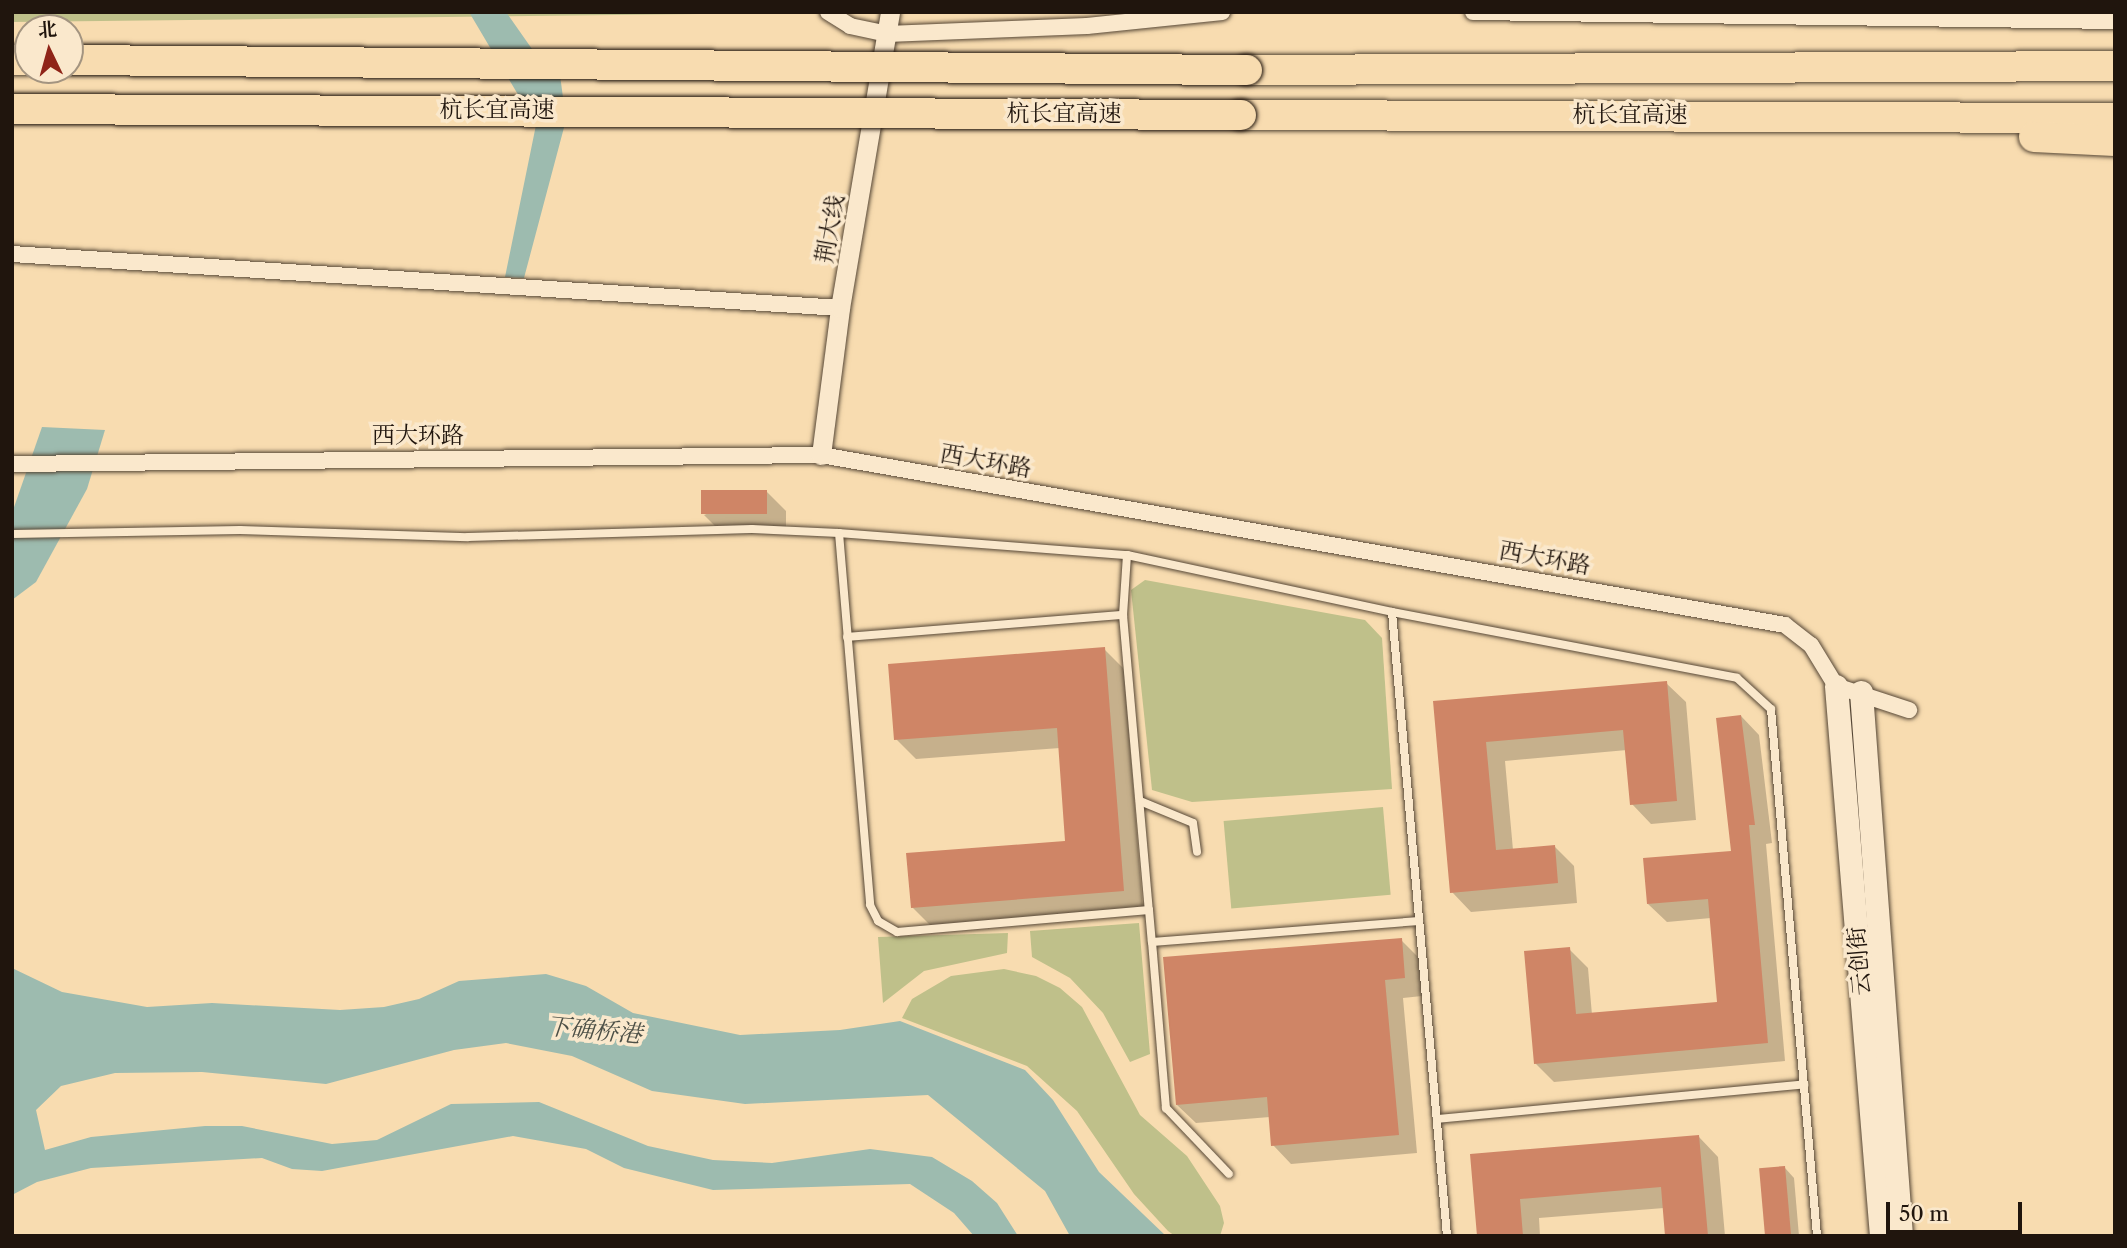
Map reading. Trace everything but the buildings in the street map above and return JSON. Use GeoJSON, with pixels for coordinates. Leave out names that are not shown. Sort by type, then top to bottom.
{"type":"FeatureCollection","features":[{"type":"Feature","properties":{"kind":"highway","name":"杭长宜高速"},"geometry":{"type":"LineString","coordinates":[[84,60],[1247,70],[2115,66]]}},
{"type":"Feature","properties":{"kind":"highway","name":"杭长宜高速"},"geometry":{"type":"LineString","coordinates":[[12,110],[2115,118]]}},
{"type":"Feature","properties":{"kind":"highway"},"geometry":{"type":"LineString","coordinates":[[1583,114],[2115,141]]}},
{"type":"Feature","properties":{"kind":"main road","name":"云创街"},"geometry":{"type":"LineString","coordinates":[[1836,686],[1881,1236]]}},
{"type":"Feature","properties":{"kind":"main road","name":"云创街"},"geometry":{"type":"LineString","coordinates":[[1861,692],[1901,1236]]}},
{"type":"Feature","properties":{"kind":"street"},"geometry":{"type":"LineString","coordinates":[[828,12],[850,26],[887,34],[1087,26],[1222,12]]}},
{"type":"Feature","properties":{"kind":"street","name":"荆大线"},"geometry":{"type":"LineString","coordinates":[[821,455],[840,308],[890,12]]}},
{"type":"Feature","properties":{"kind":"street"},"geometry":{"type":"LineString","coordinates":[[1473,12],[2115,21]]}},
{"type":"Feature","properties":{"kind":"street"},"geometry":{"type":"LineString","coordinates":[[12,254],[840,308]]}},
{"type":"Feature","properties":{"kind":"street","name":"西大环路"},"geometry":{"type":"LineString","coordinates":[[12,464],[821,455],[1785,625],[1811,646],[1836,686]]}},
{"type":"Feature","properties":{"kind":"street"},"geometry":{"type":"LineString","coordinates":[[1836,686],[1861,692],[1909,710]]}},
{"type":"Feature","properties":{"kind":"lane"},"geometry":{"type":"LineString","coordinates":[[12,534],[240,530],[468,537],[752,529],[1126,555],[1392,612],[1737,678],[1771,709],[1817,1236]]}},
{"type":"Feature","properties":{"kind":"lane"},"geometry":{"type":"LineString","coordinates":[[839,533],[870,905],[878,920],[897,932],[1149,910]]}},
{"type":"Feature","properties":{"kind":"lane"},"geometry":{"type":"LineString","coordinates":[[1126,555],[1123,615],[1167,1108],[1229,1174]]}},
{"type":"Feature","properties":{"kind":"lane"},"geometry":{"type":"LineString","coordinates":[[1392,612],[1447,1236]]}},
{"type":"Feature","properties":{"kind":"lane"},"geometry":{"type":"LineString","coordinates":[[848,636],[1123,615]]}},
{"type":"Feature","properties":{"kind":"lane"},"geometry":{"type":"LineString","coordinates":[[1140,801],[1193,823],[1197,852]]}},
{"type":"Feature","properties":{"kind":"lane"},"geometry":{"type":"LineString","coordinates":[[1152,942],[1419,921]]}},
{"type":"Feature","properties":{"kind":"lane"},"geometry":{"type":"LineString","coordinates":[[1437,1119],[1804,1084]]}},
{"type":"Feature","properties":{"kind":"green space"},"geometry":{"type":"Polygon","coordinates":[[[12,12],[879,12],[84,21],[84,14],[14,14],[12,22],[12,12]]]}},
{"type":"Feature","properties":{"kind":"green space"},"geometry":{"type":"Polygon","coordinates":[[[1145,580],[1365,620],[1382,638],[1392,789],[1192,802],[1152,790],[1131,590],[1145,580]]]}},
{"type":"Feature","properties":{"kind":"green space"},"geometry":{"type":"Polygon","coordinates":[[[1383,807],[1391,895],[1231,909],[1224,821],[1383,807]]]}},
{"type":"Feature","properties":{"kind":"green space"},"geometry":{"type":"Polygon","coordinates":[[[1139,923],[1150,1054],[1130,1062],[1103,1013],[1070,978],[1032,957],[1030,931],[1139,923]]]}},
{"type":"Feature","properties":{"kind":"green space"},"geometry":{"type":"Polygon","coordinates":[[[1008,933],[1007,953],[924,971],[883,1003],[878,937],[1008,933]]]}},
{"type":"Feature","properties":{"kind":"green space"},"geometry":{"type":"Polygon","coordinates":[[[1004,969],[1036,976],[1060,988],[1082,1007],[1140,1115],[1187,1156],[1220,1206],[1224,1223],[1220,1236],[1175,1236],[1168,1231],[1134,1194],[1077,1111],[1027,1066],[902,1018],[912,999],[951,976],[1004,969]]]}},
{"type":"Feature","properties":{"kind":"water"},"geometry":{"type":"Polygon","coordinates":[[[469,12],[506,12],[532,49],[560,75],[566,120],[524,278],[505,277],[536,125],[469,12]]]}},
{"type":"Feature","properties":{"kind":"water"},"geometry":{"type":"Polygon","coordinates":[[[42,427],[105,430],[87,489],[36,582],[12,600],[12,513],[42,427]]]}},
{"type":"Feature","properties":{"kind":"water","name":"下确桥港"},"geometry":{"type":"Polygon","coordinates":[[[12,968],[62,992],[147,1007],[212,1003],[340,1010],[384,1007],[419,999],[459,981],[546,974],[586,986],[633,1013],[740,1035],[840,1030],[900,1021],[1025,1070],[1053,1100],[1099,1172],[1166,1236],[1070,1236],[1045,1191],[928,1095],[745,1104],[652,1091],[572,1056],[506,1043],[454,1050],[326,1084],[202,1072],[115,1073],[61,1086],[36,1110],[45,1150],[91,1137],[205,1126],[242,1126],[332,1144],[377,1140],[451,1104],[539,1102],[648,1146],[713,1160],[772,1163],[870,1149],[932,1157],[972,1181],[997,1203],[1018,1236],[974,1236],[954,1213],[910,1184],[713,1190],[624,1168],[586,1149],[513,1136],[322,1171],[292,1169],[262,1158],[91,1168],[37,1182],[12,1195],[12,968]]]}}]}
